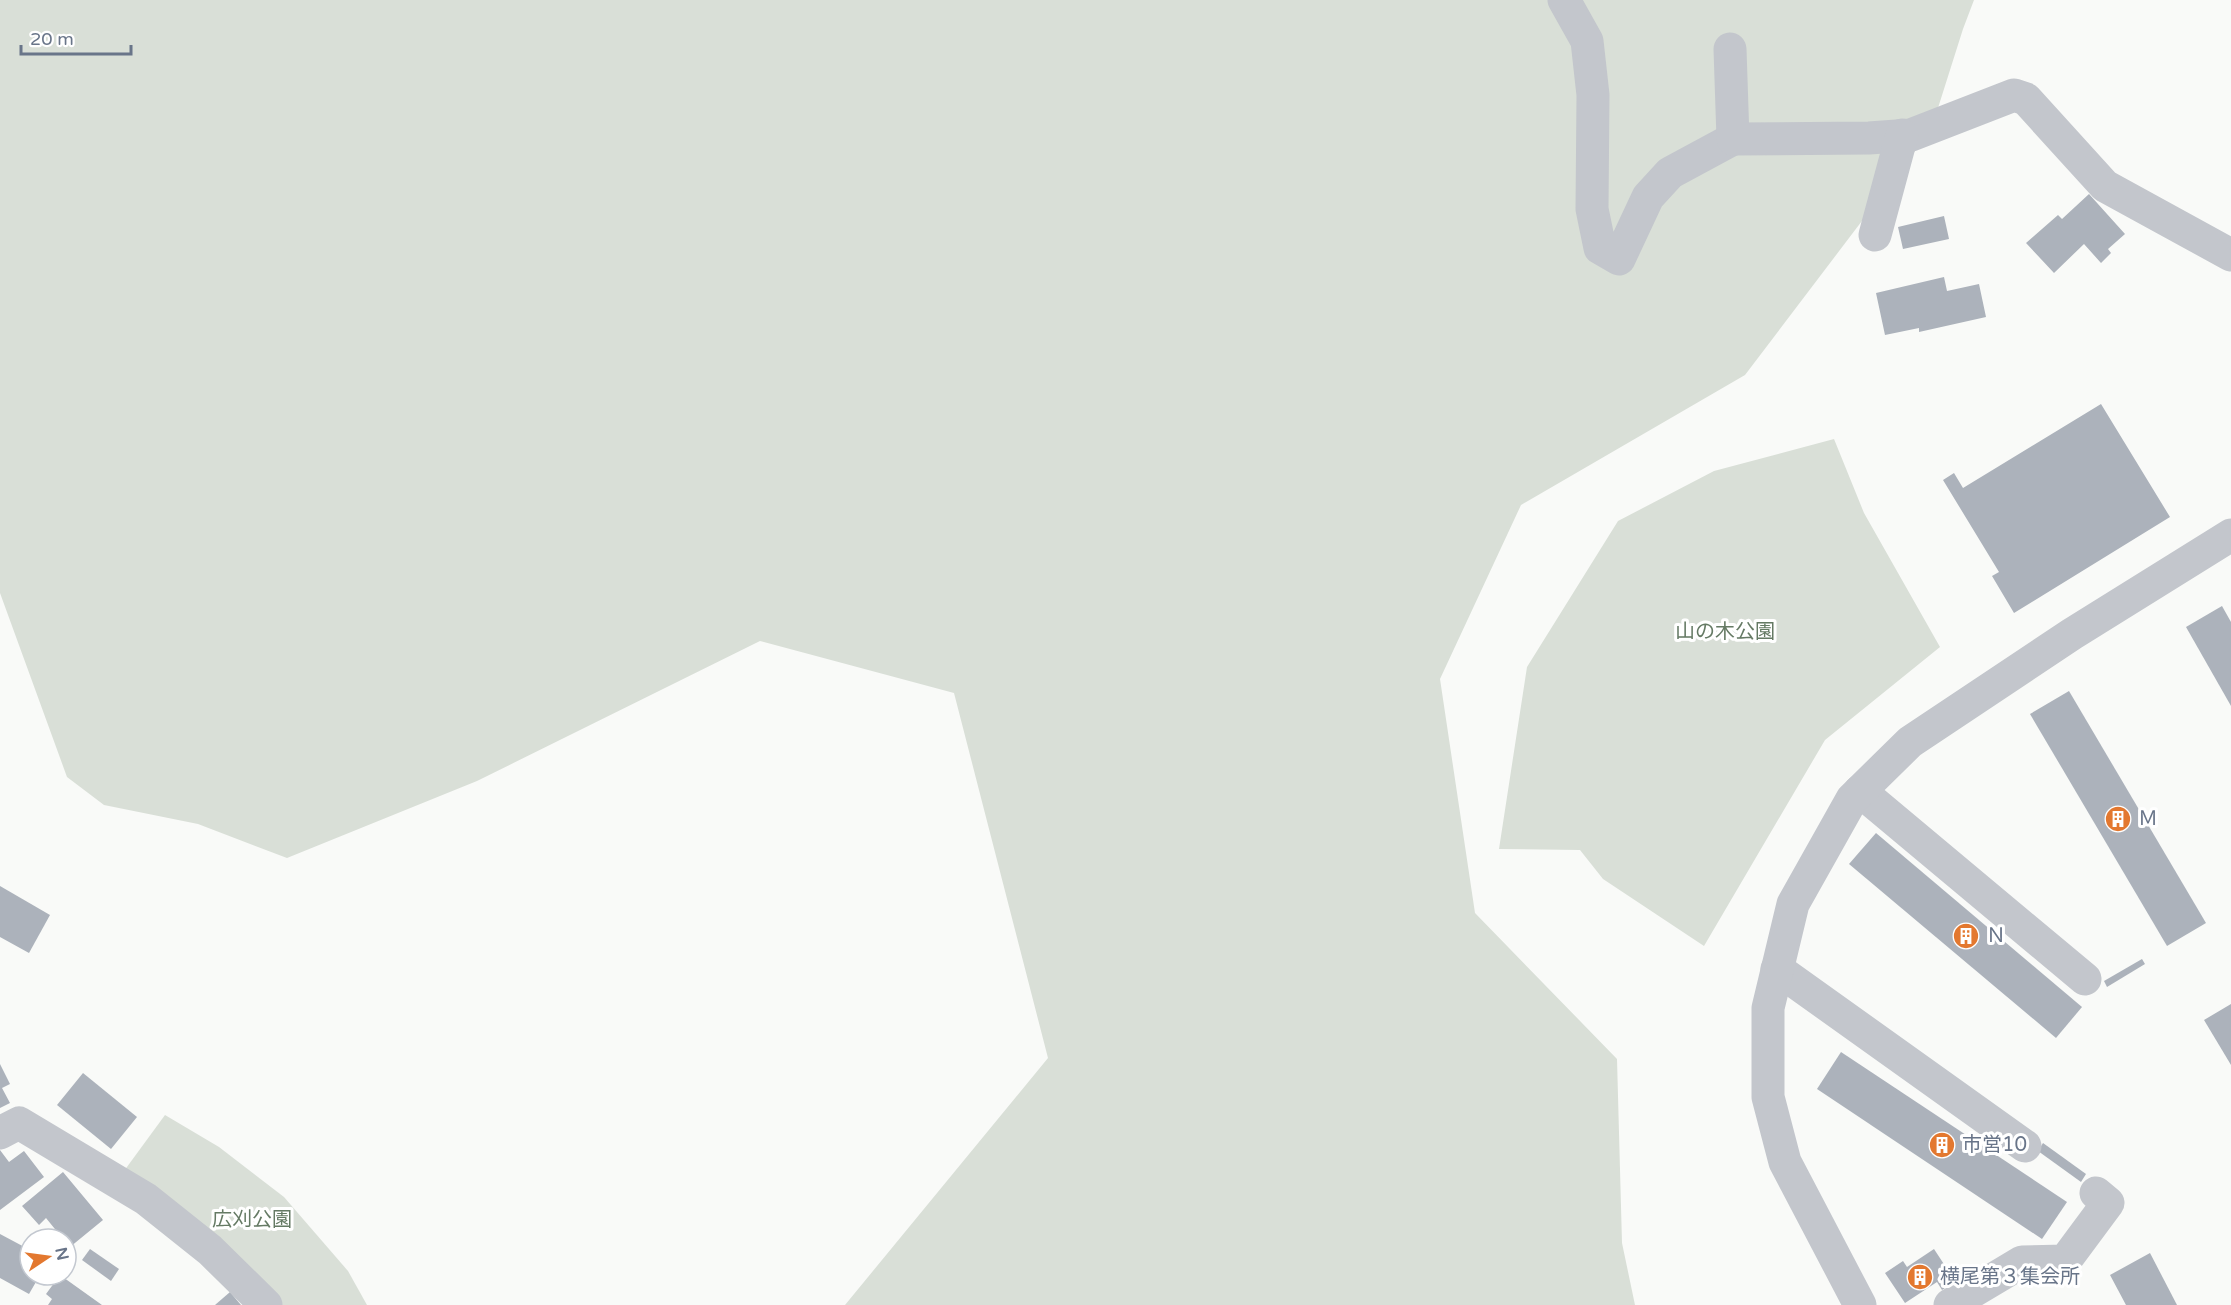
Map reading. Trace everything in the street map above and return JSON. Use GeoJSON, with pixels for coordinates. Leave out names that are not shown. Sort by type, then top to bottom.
{"type":"FeatureCollection","features":[{"type":"Feature","properties":{"kind":"street"},"geometry":{"type":"LineString","coordinates":[[1564,0],[1587,41],[1593,95],[1592,209],[1600,248],[1619,259],[1648,197],[1670,173],[1733,139],[1869,138],[1911,135],[2014,95],[2026,99],[2104,186],[2231,255]]}},
{"type":"Feature","properties":{"kind":"street"},"geometry":{"type":"LineString","coordinates":[[1730,50],[1733,139]]}},
{"type":"Feature","properties":{"kind":"street"},"geometry":{"type":"LineString","coordinates":[[1875,235],[1902,135]]}},
{"type":"Feature","properties":{"kind":"street"},"geometry":{"type":"LineString","coordinates":[[1860,1305],[1785,1162],[1768,1097],[1768,1008],[1793,904],[1852,799],[1911,741],[2072,634],[2231,535]]}},
{"type":"Feature","properties":{"kind":"street"},"geometry":{"type":"LineString","coordinates":[[1860,790],[2085,979]]}},
{"type":"Feature","properties":{"kind":"street"},"geometry":{"type":"LineString","coordinates":[[1777,969],[2025,1146]]}},
{"type":"Feature","properties":{"kind":"street"},"geometry":{"type":"LineString","coordinates":[[0,1133],[19,1123],[146,1199],[210,1250],[266,1305]]}},
{"type":"Feature","properties":{"kind":"street"},"geometry":{"type":"LineString","coordinates":[[1950,1305],[2022,1262],[2065,1261],[2108,1203],[2096,1193]]}},
{"type":"Feature","properties":{"kind":"green space"},"geometry":{"type":"Polygon","coordinates":[[[0,0],[1974,0],[1931,130],[1745,375],[1521,505],[1440,679],[1475,913],[1617,1059],[1622,1243],[1635,1305],[845,1305],[1048,1058],[954,693],[760,641],[477,781],[287,858],[198,824],[104,805],[67,777],[0,593],[0,0]]]}},
{"type":"Feature","properties":{"kind":"green space","name":"山の木公園"},"geometry":{"type":"Polygon","coordinates":[[[1834,439],[1864,513],[1940,647],[1825,740],[1704,946],[1603,879],[1580,850],[1499,849],[1527,667],[1618,521],[1714,471],[1834,439]]]}},
{"type":"Feature","properties":{"kind":"green space","name":"広刈公園"},"geometry":{"type":"Polygon","coordinates":[[[165,1115],[219,1147],[284,1197],[348,1271],[367,1305],[278,1305],[124,1171],[165,1115]]]}},
{"type":"Feature","properties":{"kind":"building"},"geometry":{"type":"Polygon","coordinates":[[[2089,194],[2125,234],[2108,249],[2111,253],[2101,263],[2084,244],[2054,273],[2026,243],[2058,215],[2062,219],[2089,194]]]}},
{"type":"Feature","properties":{"kind":"building"},"geometry":{"type":"Polygon","coordinates":[[[1944,216],[1949,239],[1903,249],[1898,227],[1944,216]]]}},
{"type":"Feature","properties":{"kind":"building"},"geometry":{"type":"Polygon","coordinates":[[[1944,277],[1947,291],[1979,284],[1986,317],[1919,332],[1919,328],[1885,335],[1876,293],[1944,277]]]}},
{"type":"Feature","properties":{"kind":"building"},"geometry":{"type":"Polygon","coordinates":[[[2101,404],[2170,517],[2014,613],[1992,576],[1999,572],[1943,480],[1954,473],[1963,488],[2101,404]]]}},
{"type":"Feature","properties":{"kind":"building"},"geometry":{"type":"Polygon","coordinates":[[[2222,606],[2231,622],[2231,706],[2186,627],[2222,606]]]}},
{"type":"Feature","properties":{"kind":"building","name":"Ｍ"},"geometry":{"type":"Polygon","coordinates":[[[2069,691],[2206,923],[2167,946],[2030,714],[2069,691]]]}},
{"type":"Feature","properties":{"kind":"building","name":"Ｎ"},"geometry":{"type":"Polygon","coordinates":[[[1876,833],[2082,1007],[2056,1038],[1849,864],[1876,833]]]}},
{"type":"Feature","properties":{"kind":"building"},"geometry":{"type":"Polygon","coordinates":[[[0,886],[50,915],[29,953],[0,937],[0,886]]]}},
{"type":"Feature","properties":{"kind":"building"},"geometry":{"type":"Polygon","coordinates":[[[2142,959],[2145,964],[2107,987],[2104,981],[2142,959]]]}},
{"type":"Feature","properties":{"kind":"building"},"geometry":{"type":"Polygon","coordinates":[[[2231,1004],[2231,1065],[2204,1020],[2231,1004]]]}},
{"type":"Feature","properties":{"kind":"building","name":"市営10"},"geometry":{"type":"Polygon","coordinates":[[[1841,1052],[2067,1202],[2042,1239],[1817,1089],[1841,1052]]]}},
{"type":"Feature","properties":{"kind":"building"},"geometry":{"type":"Polygon","coordinates":[[[0,1064],[10,1084],[2,1088],[10,1103],[0,1108],[0,1064]]]}},
{"type":"Feature","properties":{"kind":"building"},"geometry":{"type":"Polygon","coordinates":[[[83,1073],[137,1117],[111,1149],[57,1105],[83,1073]]]}},
{"type":"Feature","properties":{"kind":"building"},"geometry":{"type":"Polygon","coordinates":[[[2043,1143],[2086,1174],[2081,1182],[2038,1151],[2043,1143]]]}},
{"type":"Feature","properties":{"kind":"building"},"geometry":{"type":"Polygon","coordinates":[[[0,1150],[9,1162],[24,1151],[44,1177],[0,1210],[0,1150]]]}},
{"type":"Feature","properties":{"kind":"building"},"geometry":{"type":"Polygon","coordinates":[[[63,1172],[103,1220],[78,1240],[78,1227],[53,1227],[46,1218],[39,1225],[22,1206],[63,1172]]]}},
{"type":"Feature","properties":{"kind":"building"},"geometry":{"type":"Polygon","coordinates":[[[0,1234],[18,1244],[18,1287],[33,1287],[29,1294],[0,1278],[0,1234]]]}},
{"type":"Feature","properties":{"kind":"building"},"geometry":{"type":"Polygon","coordinates":[[[90,1249],[119,1269],[111,1281],[82,1260],[90,1249]]]}},
{"type":"Feature","properties":{"kind":"building","name":"横尾第３集会所"},"geometry":{"type":"Polygon","coordinates":[[[1934,1249],[1955,1281],[1942,1290],[1937,1282],[1905,1303],[1885,1273],[1903,1261],[1907,1267],[1934,1249]]]}},
{"type":"Feature","properties":{"kind":"building"},"geometry":{"type":"Polygon","coordinates":[[[2150,1253],[2177,1305],[2126,1305],[2110,1275],[2150,1253]]]}},
{"type":"Feature","properties":{"kind":"building"},"geometry":{"type":"Polygon","coordinates":[[[51,1287],[77,1287],[102,1305],[48,1305],[52,1299],[46,1294],[51,1287]]]}},
{"type":"Feature","properties":{"kind":"building"},"geometry":{"type":"Polygon","coordinates":[[[230,1292],[241,1305],[215,1305],[230,1292]]]}},
{"type":"Feature","properties":{"kind":"place","name":"Ｍ"},"geometry":{"type":"Point","coordinates":[2118,819]}},
{"type":"Feature","properties":{"kind":"place","name":"Ｎ"},"geometry":{"type":"Point","coordinates":[1966,936]}},
{"type":"Feature","properties":{"kind":"place","name":"市営10"},"geometry":{"type":"Point","coordinates":[1942,1145]}},
{"type":"Feature","properties":{"kind":"place","name":"横尾第３集会所"},"geometry":{"type":"Point","coordinates":[1920,1277]}}]}
